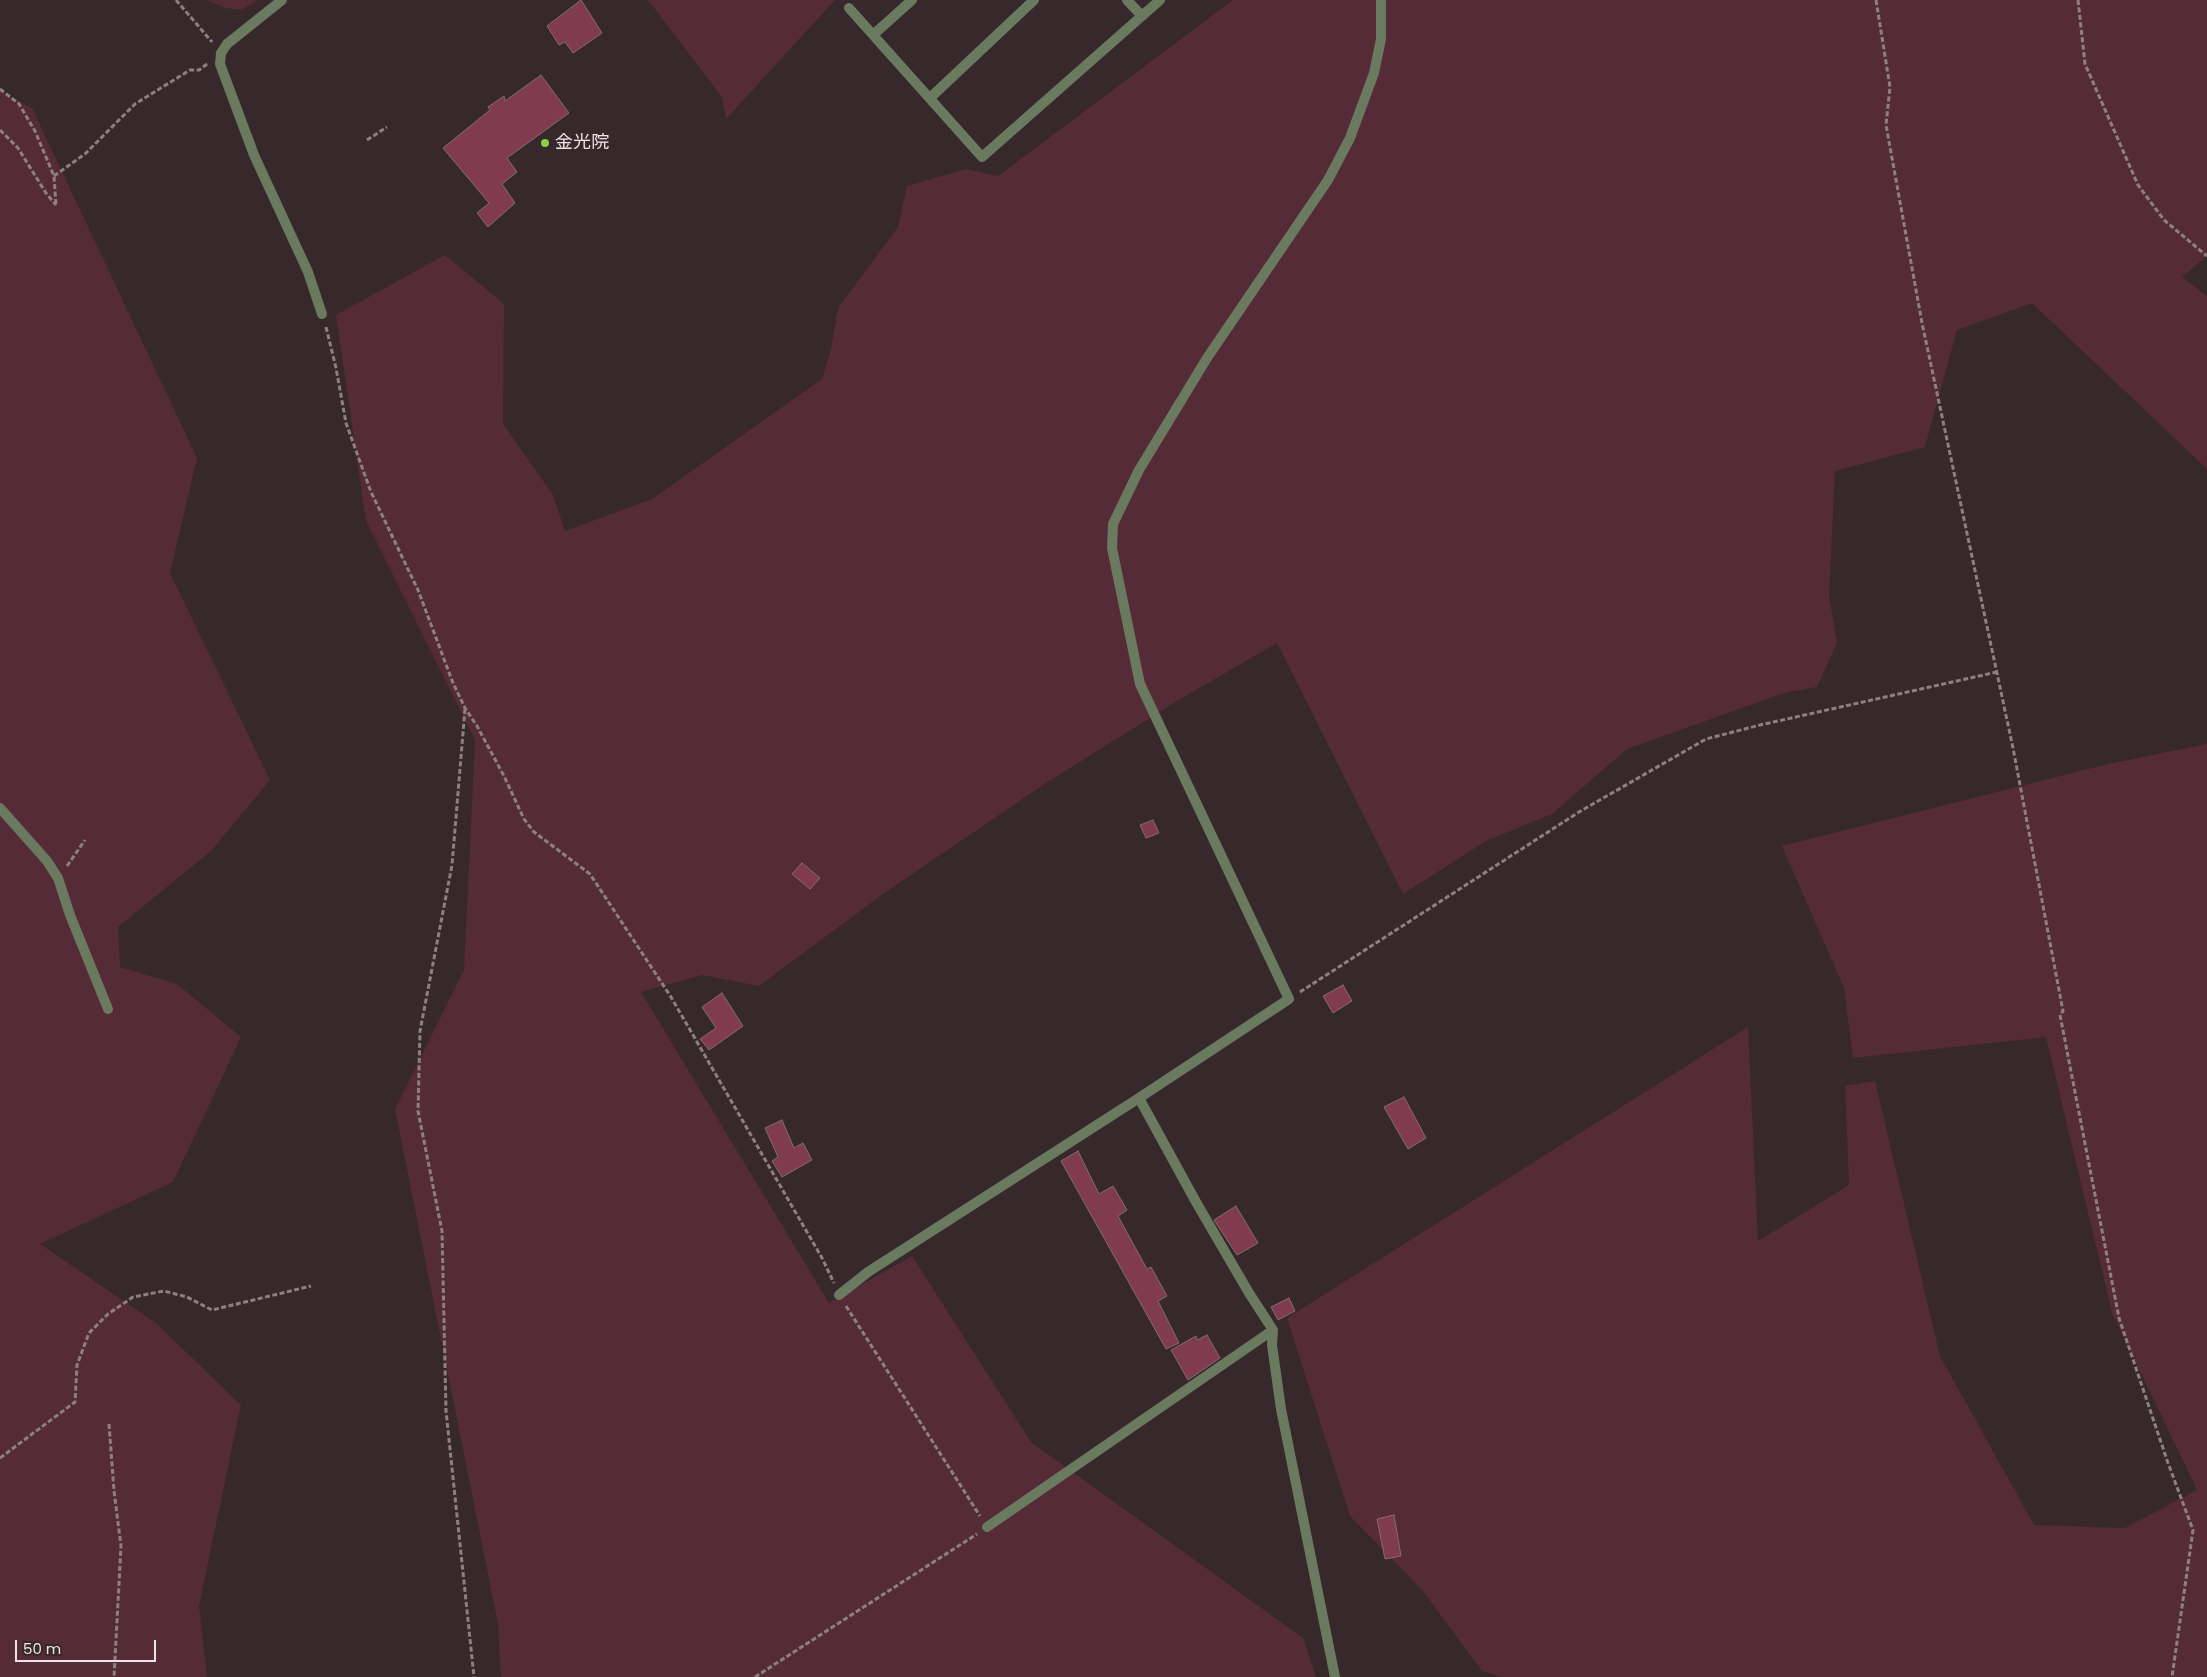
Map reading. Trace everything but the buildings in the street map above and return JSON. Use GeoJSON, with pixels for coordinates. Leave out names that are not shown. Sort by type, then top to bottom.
{"type":"FeatureCollection","features":[{"type":"Feature","properties":{"kind":"street"},"geometry":{"type":"LineString","coordinates":[[282,0],[227,44],[222,53],[220,64],[251,146],[308,272],[322,314]]}},
{"type":"Feature","properties":{"kind":"street"},"geometry":{"type":"LineString","coordinates":[[873,35],[912,0]]}},
{"type":"Feature","properties":{"kind":"street"},"geometry":{"type":"LineString","coordinates":[[930,98],[1034,0]]}},
{"type":"Feature","properties":{"kind":"street"},"geometry":{"type":"LineString","coordinates":[[1127,0],[1142,16]]}},
{"type":"Feature","properties":{"kind":"street"},"geometry":{"type":"LineString","coordinates":[[849,8],[982,157],[1160,0]]}},
{"type":"Feature","properties":{"kind":"street"},"geometry":{"type":"LineString","coordinates":[[839,1295],[868,1272],[1289,999],[1140,684],[1112,548],[1113,524],[1139,470],[1207,358],[1328,180],[1350,138],[1374,72],[1381,39],[1381,0]]}},
{"type":"Feature","properties":{"kind":"street"},"geometry":{"type":"LineString","coordinates":[[0,808],[47,861],[58,878],[70,915],[108,1009]]}},
{"type":"Feature","properties":{"kind":"street"},"geometry":{"type":"LineString","coordinates":[[1139,1098],[1220,1243],[1274,1330],[1272,1345],[1281,1409],[1335,1677]]}},
{"type":"Feature","properties":{"kind":"street"},"geometry":{"type":"LineString","coordinates":[[987,1527],[1274,1330]]}},
{"type":"Feature","properties":{"kind":"path"},"geometry":{"type":"LineString","coordinates":[[54,176],[85,154],[135,104],[190,70],[200,70],[214,55],[222,53],[176,0]]}},
{"type":"Feature","properties":{"kind":"path"},"geometry":{"type":"LineString","coordinates":[[1876,0],[1890,87],[1886,125],[1887,134],[1922,323],[1997,672],[2043,900],[2063,1011],[2060,1015],[2119,1318],[2168,1464],[2193,1530],[2172,1677]]}},
{"type":"Feature","properties":{"kind":"path"},"geometry":{"type":"LineString","coordinates":[[2078,0],[2085,64],[2138,185],[2164,220],[2207,256]]}},
{"type":"Feature","properties":{"kind":"path"},"geometry":{"type":"LineString","coordinates":[[0,89],[19,104],[35,131],[54,176],[56,205],[46,193],[18,148],[0,130]]}},
{"type":"Feature","properties":{"kind":"path"},"geometry":{"type":"LineString","coordinates":[[367,140],[387,127]]}},
{"type":"Feature","properties":{"kind":"path"},"geometry":{"type":"LineString","coordinates":[[322,314],[336,368],[346,423],[371,492],[418,590],[465,708],[504,776],[524,819],[534,832],[590,874],[671,997],[822,1258],[839,1295],[987,1527],[755,1677]]}},
{"type":"Feature","properties":{"kind":"path"},"geometry":{"type":"LineString","coordinates":[[1289,999],[1579,812],[1706,739],[1760,724],[1997,672]]}},
{"type":"Feature","properties":{"kind":"path"},"geometry":{"type":"LineString","coordinates":[[465,708],[452,865],[420,1031],[418,1111],[442,1231],[446,1411],[474,1677]]}},
{"type":"Feature","properties":{"kind":"path"},"geometry":{"type":"LineString","coordinates":[[58,878],[85,840]]}},
{"type":"Feature","properties":{"kind":"path"},"geometry":{"type":"LineString","coordinates":[[0,1458],[75,1402],[77,1366],[89,1332],[108,1314],[133,1297],[164,1291],[188,1297],[212,1310],[311,1286]]}},
{"type":"Feature","properties":{"kind":"path"},"geometry":{"type":"LineString","coordinates":[[110,1424],[114,1492],[121,1546],[114,1677]]}},
{"type":"Feature","properties":{"kind":"shaded area"},"geometry":{"type":"Polygon","coordinates":[[[207,0],[258,0],[241,10],[225,8],[207,0]]]}},
{"type":"Feature","properties":{"kind":"shaded area"},"geometry":{"type":"Polygon","coordinates":[[[648,0],[835,0],[726,119],[722,97],[648,0]]]}},
{"type":"Feature","properties":{"kind":"shaded area"},"geometry":{"type":"Polygon","coordinates":[[[1233,0],[2207,0],[2207,256],[2182,277],[2207,296],[2207,469],[2032,303],[1957,330],[1925,447],[1835,471],[1829,596],[1837,643],[1817,687],[1784,693],[1627,749],[1552,814],[1486,841],[1403,894],[1277,643],[1177,701],[1043,785],[883,894],[759,986],[702,975],[641,992],[829,1303],[912,1256],[1031,1442],[1303,1638],[1316,1677],[501,1677],[498,1624],[395,1109],[464,970],[475,740],[366,521],[336,315],[445,255],[504,304],[503,424],[553,495],[565,531],[652,499],[822,379],[831,349],[838,308],[898,227],[907,186],[966,169],[998,176],[1233,0]]]}},
{"type":"Feature","properties":{"kind":"shaded area"},"geometry":{"type":"Polygon","coordinates":[[[0,91],[32,108],[197,458],[170,573],[270,780],[211,851],[118,927],[120,967],[177,984],[241,1037],[173,1182],[40,1244],[156,1323],[241,1405],[199,1606],[207,1677],[0,1677],[0,91]]]}},
{"type":"Feature","properties":{"kind":"shaded area"},"geometry":{"type":"Polygon","coordinates":[[[2207,744],[2207,1677],[1501,1677],[1482,1671],[1423,1591],[1350,1516],[1287,1318],[1748,1027],[1758,1241],[1849,1185],[1845,1086],[1875,1081],[1940,1356],[2034,1525],[2125,1528],[2197,1490],[2112,1313],[2046,1037],[1853,1058],[1844,988],[1782,846],[2108,764],[2207,744]]]}},
{"type":"Feature","properties":{"kind":"place","name":"金光院"},"geometry":{"type":"Point","coordinates":[545,143]}}]}
